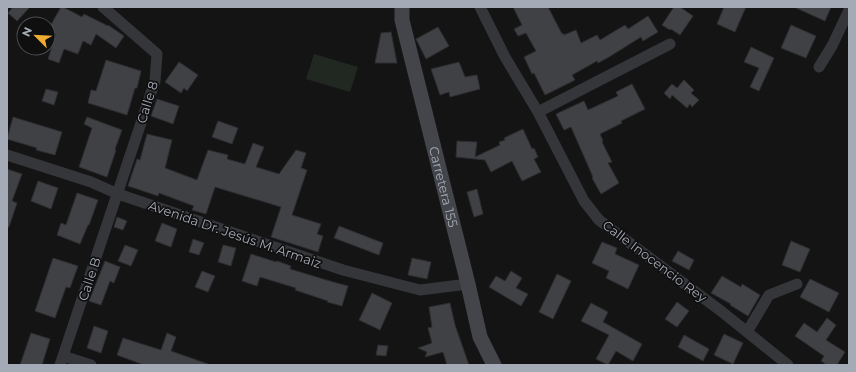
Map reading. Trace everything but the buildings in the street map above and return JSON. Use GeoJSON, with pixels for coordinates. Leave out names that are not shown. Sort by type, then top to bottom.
{"type":"FeatureCollection","features":[{"type":"Feature","properties":{"kind":"street","name":"Calle 8"},"geometry":{"type":"LineString","coordinates":[[103,7],[157,54],[155,81],[118,194]]}},
{"type":"Feature","properties":{"kind":"street","name":"Carretera 155"},"geometry":{"type":"LineString","coordinates":[[402,7],[402,20],[480,337],[494,365]]}},
{"type":"Feature","properties":{"kind":"street","name":"Calle Inocencio Rey"},"geometry":{"type":"LineString","coordinates":[[480,7],[505,57],[538,112],[584,201],[599,220],[722,311],[788,365]]}},
{"type":"Feature","properties":{"kind":"street"},"geometry":{"type":"LineString","coordinates":[[819,67],[832,46],[849,10]]}},
{"type":"Feature","properties":{"kind":"street"},"geometry":{"type":"LineString","coordinates":[[538,112],[670,44]]}},
{"type":"Feature","properties":{"kind":"street","name":"Avenida Dr. Jesús M. Armaiz"},"geometry":{"type":"LineString","coordinates":[[7,155],[91,182],[118,194],[343,270],[420,290],[468,284]]}},
{"type":"Feature","properties":{"kind":"street","name":"Calle B"},"geometry":{"type":"LineString","coordinates":[[62,360],[118,194]]}},
{"type":"Feature","properties":{"kind":"street"},"geometry":{"type":"LineString","coordinates":[[747,332],[769,294],[797,284]]}},
{"type":"Feature","properties":{"kind":"street"},"geometry":{"type":"LineString","coordinates":[[62,360],[91,365]]}},
{"type":"Feature","properties":{"kind":"shaded area"},"geometry":{"type":"Polygon","coordinates":[[[314,54],[358,67],[350,92],[306,79],[314,54]]]}}]}
